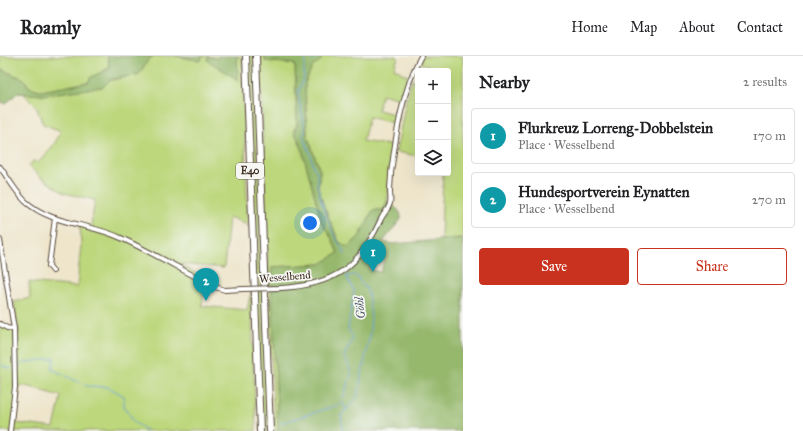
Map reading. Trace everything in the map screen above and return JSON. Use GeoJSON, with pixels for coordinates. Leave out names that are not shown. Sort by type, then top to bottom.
{"type":"FeatureCollection","features":[{"type":"Feature","properties":{"kind":"highway","name":"E40"},"geometry":{"type":"LineString","coordinates":[[246,56],[260,431]]}},
{"type":"Feature","properties":{"kind":"highway","name":"E40"},"geometry":{"type":"LineString","coordinates":[[256,56],[270,431]]}},
{"type":"Feature","properties":{"kind":"street","name":"Wesselbend"},"geometry":{"type":"LineString","coordinates":[[0,167],[16,190],[26,201],[39,211],[55,218],[120,237],[215,287],[225,290],[243,290],[308,286],[329,279],[348,266],[360,255],[368,245],[390,203],[390,190],[396,139],[410,80],[421,56]]}},
{"type":"Feature","properties":{"kind":"street"},"geometry":{"type":"LineString","coordinates":[[53,271],[49,266],[55,218]]}},
{"type":"Feature","properties":{"kind":"street"},"geometry":{"type":"LineString","coordinates":[[0,240],[14,329],[15,387],[10,431]]}},
{"type":"Feature","properties":{"kind":"street"},"geometry":{"type":"LineString","coordinates":[[0,324],[7,328],[14,329]]}},
{"type":"Feature","properties":{"kind":"green space"},"geometry":{"type":"Polygon","coordinates":[[[0,56],[108,56],[109,68],[90,78],[89,82],[42,91],[29,87],[24,79],[0,69],[0,56]]]}},
{"type":"Feature","properties":{"kind":"green space"},"geometry":{"type":"Polygon","coordinates":[[[108,56],[154,56],[149,59],[139,74],[110,80],[103,87],[43,95],[17,93],[6,104],[0,101],[0,69],[24,79],[29,87],[42,91],[89,82],[90,78],[109,68],[108,56]]]}},
{"type":"Feature","properties":{"kind":"green space"},"geometry":{"type":"Polygon","coordinates":[[[154,56],[176,56],[200,60],[202,56],[219,56],[219,59],[238,80],[237,56],[242,56],[248,227],[247,224],[229,217],[224,268],[179,264],[204,278],[202,306],[247,310],[251,292],[256,431],[0,431],[0,325],[19,333],[14,302],[30,298],[29,282],[77,287],[81,245],[80,223],[91,226],[95,200],[64,193],[40,177],[29,166],[34,160],[38,163],[42,159],[54,144],[61,131],[43,124],[36,106],[23,93],[43,95],[139,74],[149,58],[154,56]],[[20,385],[16,423],[54,428],[61,396],[20,385]]]}},
{"type":"Feature","properties":{"kind":"green space"},"geometry":{"type":"Polygon","coordinates":[[[176,56],[202,56],[201,61],[176,56]]]}},
{"type":"Feature","properties":{"kind":"green space"},"geometry":{"type":"Polygon","coordinates":[[[219,56],[237,56],[238,80],[207,60],[208,57],[218,59],[219,56]]]}},
{"type":"Feature","properties":{"kind":"green space"},"geometry":{"type":"Polygon","coordinates":[[[247,56],[254,56],[268,431],[261,431],[247,56]]]}},
{"type":"Feature","properties":{"kind":"green space"},"geometry":{"type":"Polygon","coordinates":[[[260,56],[265,56],[265,61],[295,64],[297,125],[294,131],[301,146],[322,223],[332,239],[338,254],[321,264],[272,267],[278,431],[274,431],[260,56]]]}},
{"type":"Feature","properties":{"kind":"green space"},"geometry":{"type":"Polygon","coordinates":[[[265,56],[323,56],[321,60],[313,66],[305,83],[307,135],[320,171],[318,188],[339,242],[348,247],[359,237],[373,210],[382,210],[387,202],[399,211],[401,219],[383,242],[393,244],[463,238],[463,431],[278,431],[272,267],[321,264],[338,253],[332,239],[322,223],[301,146],[294,131],[297,124],[295,64],[265,61],[265,56]],[[374,256],[369,270],[381,272],[384,260],[374,256]]]}},
{"type":"Feature","properties":{"kind":"green space"},"geometry":{"type":"Polygon","coordinates":[[[323,56],[395,56],[398,58],[394,68],[409,77],[403,100],[382,94],[378,110],[398,115],[396,124],[369,117],[363,141],[393,146],[387,202],[382,210],[373,210],[359,237],[348,247],[339,242],[325,209],[318,188],[320,171],[307,135],[305,83],[313,65],[321,60],[323,56]]]}},
{"type":"Feature","properties":{"kind":"green space"},"geometry":{"type":"Polygon","coordinates":[[[423,56],[463,56],[463,238],[441,239],[443,176],[451,176],[451,68],[432,68],[419,62],[423,56]]]}},
{"type":"Feature","properties":{"kind":"green space"},"geometry":{"type":"Polygon","coordinates":[[[412,80],[415,80],[415,155],[396,152],[406,101],[412,80]]]}},
{"type":"Feature","properties":{"kind":"waterway","name":"Göhl"},"geometry":{"type":"LineString","coordinates":[[319,56],[313,60],[306,57],[304,78],[298,92],[305,131],[303,136],[314,168],[317,172],[317,183],[323,208],[333,233],[345,254]]}},
{"type":"Feature","properties":{"kind":"waterway","name":"Göhl"},"geometry":{"type":"LineString","coordinates":[[341,404],[351,375],[344,356],[353,337],[348,329],[354,291],[346,276],[354,275],[359,278],[360,282],[366,288],[368,293],[371,317],[370,334],[357,398],[345,411]]}},
{"type":"Feature","properties":{"kind":"waterway","name":"Göhl"},"geometry":{"type":"LineString","coordinates":[[18,366],[23,363],[55,358],[52,369],[87,386],[108,387],[124,396],[124,406],[135,423],[145,429],[145,431]]}},
{"type":"Feature","properties":{"kind":"waterway","name":"Göhl"},"geometry":{"type":"LineString","coordinates":[[0,365],[11,369],[12,368]]}},
{"type":"Feature","properties":{"kind":"waterway","name":"Göhl"},"geometry":{"type":"LineString","coordinates":[[341,404],[346,407],[345,411],[341,415],[343,431]]}},
{"type":"Feature","properties":{"kind":"waterway","name":"Göhl"},"geometry":{"type":"LineString","coordinates":[[281,423],[341,404]]}},
{"type":"Feature","properties":{"kind":"place","name":"Flurkreuz Lorreng-Dobbelstein"},"geometry":{"type":"Point","coordinates":[373,272]}},
{"type":"Feature","properties":{"kind":"place","name":"Hundesportverein Eynatten"},"geometry":{"type":"Point","coordinates":[206,301]}}]}
